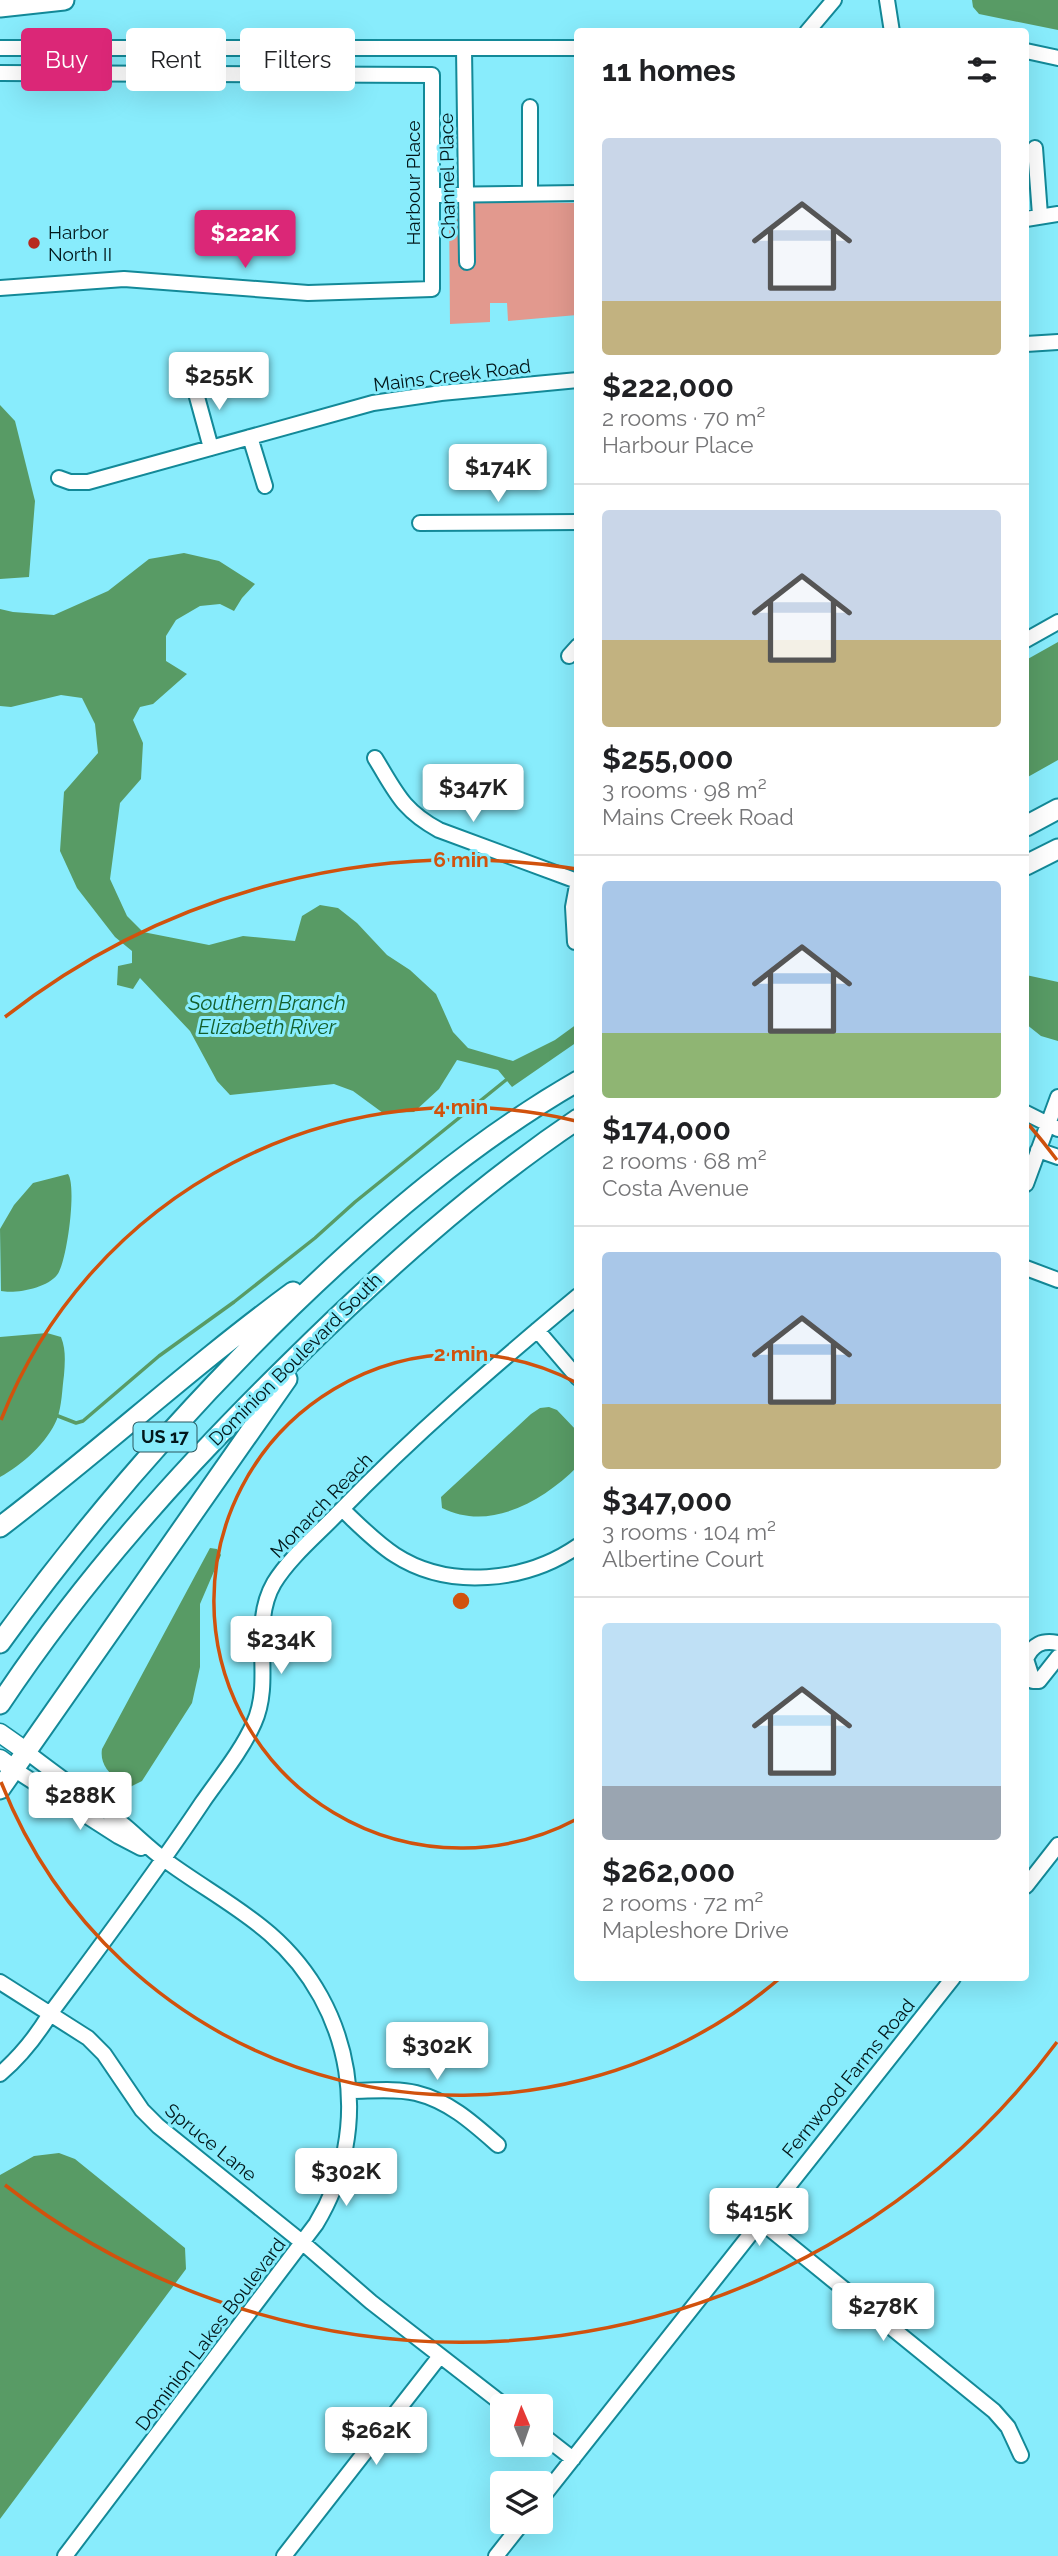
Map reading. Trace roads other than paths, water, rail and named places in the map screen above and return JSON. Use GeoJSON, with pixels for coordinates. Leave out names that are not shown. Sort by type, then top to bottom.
{"type":"FeatureCollection","features":[{"type":"Feature","properties":{"kind":"highway"},"geometry":{"type":"LineString","coordinates":[[0,7],[64,0]]}},
{"type":"Feature","properties":{"kind":"highway"},"geometry":{"type":"LineString","coordinates":[[1029,824],[1058,809]]}},
{"type":"Feature","properties":{"kind":"highway"},"geometry":{"type":"LineString","coordinates":[[1029,864],[1058,849]]}},
{"type":"Feature","properties":{"kind":"highway","name":"Dominion Boulevard South"},"geometry":{"type":"LineString","coordinates":[[0,1643],[89,1525],[235,1361],[350,1250],[468,1153],[531,1108],[574,1083]]}},
{"type":"Feature","properties":{"kind":"highway","name":"Dominion Boulevard South"},"geometry":{"type":"LineString","coordinates":[[3,1700],[75,1602],[150,1510],[217,1435],[390,1266],[574,1122]]}},
{"type":"Feature","properties":{"kind":"highway"},"geometry":{"type":"LineString","coordinates":[[0,1527],[271,1308],[350,1250]]}},
{"type":"Feature","properties":{"kind":"highway"},"geometry":{"type":"LineString","coordinates":[[0,1789],[7,1764],[27,1752],[320,1333]]}},
{"type":"Feature","properties":{"kind":"main road"},"geometry":{"type":"LineString","coordinates":[[0,1733],[27,1752]]}},
{"type":"Feature","properties":{"kind":"street"},"geometry":{"type":"LineString","coordinates":[[810,28],[834,0]]}},
{"type":"Feature","properties":{"kind":"street"},"geometry":{"type":"LineString","coordinates":[[887,0],[891,28]]}},
{"type":"Feature","properties":{"kind":"street"},"geometry":{"type":"LineString","coordinates":[[0,47],[126,48]]}},
{"type":"Feature","properties":{"kind":"street"},"geometry":{"type":"LineString","coordinates":[[226,48],[574,48]]}},
{"type":"Feature","properties":{"kind":"street","name":"Channel Place"},"geometry":{"type":"LineString","coordinates":[[464,49],[467,262]]}},
{"type":"Feature","properties":{"kind":"street"},"geometry":{"type":"LineString","coordinates":[[1029,52],[1058,58]]}},
{"type":"Feature","properties":{"kind":"street","name":"Harbour Place"},"geometry":{"type":"LineString","coordinates":[[0,73],[126,74]]}},
{"type":"Feature","properties":{"kind":"street","name":"Harbour Place"},"geometry":{"type":"LineString","coordinates":[[0,288],[124,279],[308,293],[432,289],[432,75],[226,74]]}},
{"type":"Feature","properties":{"kind":"street"},"geometry":{"type":"LineString","coordinates":[[530,107],[530,193]]}},
{"type":"Feature","properties":{"kind":"street"},"geometry":{"type":"LineString","coordinates":[[1035,148],[1032,217],[1058,214]]}},
{"type":"Feature","properties":{"kind":"street"},"geometry":{"type":"LineString","coordinates":[[432,195],[574,193]]}},
{"type":"Feature","properties":{"kind":"street"},"geometry":{"type":"LineString","coordinates":[[1029,344],[1058,342]]}},
{"type":"Feature","properties":{"kind":"street","name":"Mains Creek Road"},"geometry":{"type":"LineString","coordinates":[[59,478],[70,482],[88,482],[390,399],[574,380]]}},
{"type":"Feature","properties":{"kind":"street"},"geometry":{"type":"LineString","coordinates":[[194,386],[211,448]]}},
{"type":"Feature","properties":{"kind":"street"},"geometry":{"type":"LineString","coordinates":[[250,436],[265,486]]}},
{"type":"Feature","properties":{"kind":"street"},"geometry":{"type":"LineString","coordinates":[[419,523],[574,522]]}},
{"type":"Feature","properties":{"kind":"street"},"geometry":{"type":"LineString","coordinates":[[1029,638],[1058,622]]}},
{"type":"Feature","properties":{"kind":"street"},"geometry":{"type":"LineString","coordinates":[[375,758],[405,807],[418,819],[439,830],[574,880]]}},
{"type":"Feature","properties":{"kind":"street"},"geometry":{"type":"LineString","coordinates":[[574,900],[574,924]]}},
{"type":"Feature","properties":{"kind":"street"},"geometry":{"type":"LineString","coordinates":[[1029,1176],[1038,1150],[1052,1126],[1058,1097]]}},
{"type":"Feature","properties":{"kind":"street"},"geometry":{"type":"LineString","coordinates":[[1029,1114],[1052,1126]]}},
{"type":"Feature","properties":{"kind":"street"},"geometry":{"type":"LineString","coordinates":[[1038,1150],[1058,1157]]}},
{"type":"Feature","properties":{"kind":"street"},"geometry":{"type":"LineString","coordinates":[[1029,1269],[1058,1280]]}},
{"type":"Feature","properties":{"kind":"street","name":"Monarch Reach"},"geometry":{"type":"LineString","coordinates":[[0,2074],[35,2039],[50,2014],[164,1860],[255,1722],[263,1693],[264,1616],[271,1590],[283,1572],[366,1483],[465,1391],[574,1299]]}},
{"type":"Feature","properties":{"kind":"street"},"geometry":{"type":"LineString","coordinates":[[537,1330],[574,1373]]}},
{"type":"Feature","properties":{"kind":"street"},"geometry":{"type":"LineString","coordinates":[[342,1509],[376,1542],[397,1556],[415,1565],[458,1576],[490,1578],[517,1573],[542,1566],[574,1548]]}},
{"type":"Feature","properties":{"kind":"street"},"geometry":{"type":"LineString","coordinates":[[1029,1653],[1037,1644],[1058,1643]]}},
{"type":"Feature","properties":{"kind":"street"},"geometry":{"type":"LineString","coordinates":[[1029,1668],[1033,1681],[1039,1681],[1058,1657]]}},
{"type":"Feature","properties":{"kind":"street","name":"Dominion Lakes Boulevard"},"geometry":{"type":"LineString","coordinates":[[27,1752],[164,1860]]}},
{"type":"Feature","properties":{"kind":"street","name":"Dominion Lakes Boulevard"},"geometry":{"type":"LineString","coordinates":[[7,1764],[118,1836],[164,1860],[272,1935],[316,1988],[331,2017],[345,2058],[351,2091],[344,2156],[329,2203],[303,2243],[65,2556]]}},
{"type":"Feature","properties":{"kind":"street"},"geometry":{"type":"LineString","coordinates":[[1029,1882],[1058,1845]]}},
{"type":"Feature","properties":{"kind":"street","name":"Fernwood Farms Road"},"geometry":{"type":"LineString","coordinates":[[553,2484],[759,2220],[951,1981]]}},
{"type":"Feature","properties":{"kind":"street","name":"Spruce Lane"},"geometry":{"type":"LineString","coordinates":[[0,1982],[88,2038],[104,2054],[142,2110],[158,2126],[303,2243],[371,2302],[490,2394]]}},
{"type":"Feature","properties":{"kind":"street"},"geometry":{"type":"LineString","coordinates":[[351,2091],[398,2091],[423,2095],[464,2116],[498,2145]]}},
{"type":"Feature","properties":{"kind":"street"},"geometry":{"type":"LineString","coordinates":[[759,2220],[994,2411],[1008,2427],[1021,2455]]}},
{"type":"Feature","properties":{"kind":"street"},"geometry":{"type":"LineString","coordinates":[[284,2556],[440,2356]]}},
{"type":"Feature","properties":{"kind":"street"},"geometry":{"type":"LineString","coordinates":[[553,2443],[573,2459]]}},
{"type":"Feature","properties":{"kind":"street"},"geometry":{"type":"LineString","coordinates":[[496,2556],[513,2534]]}},
{"type":"Feature","properties":{"kind":"water"},"geometry":{"type":"Polygon","coordinates":[[[972,0],[1058,0],[1058,30],[979,14],[973,7],[972,0]]]}},
{"type":"Feature","properties":{"kind":"water"},"geometry":{"type":"Polygon","coordinates":[[[0,405],[15,421],[35,501],[29,577],[0,579],[0,405]]]}},
{"type":"Feature","properties":{"kind":"water","name":"Southern Branch Elizabeth River"},"geometry":{"type":"Polygon","coordinates":[[[184,553],[219,561],[255,584],[234,611],[220,604],[200,606],[176,620],[166,636],[166,661],[187,674],[153,704],[140,707],[133,720],[143,743],[141,779],[120,803],[110,879],[127,916],[143,932],[209,945],[243,936],[295,941],[302,916],[320,905],[338,908],[357,923],[387,955],[410,970],[436,994],[453,1032],[468,1048],[513,1061],[555,1040],[574,1026],[574,1044],[512,1087],[498,1070],[457,1060],[439,1089],[414,1112],[383,1113],[353,1091],[334,1084],[230,1095],[217,1081],[190,1031],[140,978],[133,989],[117,985],[118,966],[132,963],[132,951],[115,937],[77,888],[60,851],[64,792],[98,753],[95,724],[82,698],[61,695],[11,707],[0,706],[0,609],[54,615],[108,591],[149,559],[184,553]]]}},
{"type":"Feature","properties":{"kind":"water"},"geometry":{"type":"Polygon","coordinates":[[[1058,642],[1058,760],[1029,776],[1029,658],[1058,642]]]}},
{"type":"Feature","properties":{"kind":"water"},"geometry":{"type":"Polygon","coordinates":[[[1029,976],[1058,982],[1058,1041],[1041,1036],[1029,1026],[1029,976]]]}},
{"type":"Feature","properties":{"kind":"water"},"geometry":{"type":"Polygon","coordinates":[[[68,1174],[71,1181],[70,1224],[61,1268],[57,1275],[31,1289],[1,1291],[0,1229],[14,1205],[33,1183],[68,1174]]]}},
{"type":"Feature","properties":{"kind":"water"},"geometry":{"type":"Polygon","coordinates":[[[47,1333],[61,1337],[64,1351],[59,1414],[53,1428],[40,1445],[25,1460],[0,1477],[0,1337],[47,1333]]]}},
{"type":"Feature","properties":{"kind":"water"},"geometry":{"type":"Polygon","coordinates":[[[540,1408],[557,1410],[574,1428],[574,1470],[532,1501],[497,1515],[460,1515],[442,1508],[441,1497],[540,1408]]]}},
{"type":"Feature","properties":{"kind":"water"},"geometry":{"type":"Polygon","coordinates":[[[210,1548],[217,1549],[221,1555],[200,1604],[200,1667],[192,1703],[142,1781],[130,1787],[106,1767],[102,1749],[210,1548]]]}},
{"type":"Feature","properties":{"kind":"water"},"geometry":{"type":"Polygon","coordinates":[[[59,2153],[75,2159],[185,2248],[186,2269],[0,2519],[0,2175],[34,2156],[59,2153]]]}},
{"type":"Feature","properties":{"kind":"waterway"},"geometry":{"type":"LineString","coordinates":[[58,1416],[76,1423],[83,1421],[159,1356],[234,1302],[315,1238],[355,1202],[506,1080]]}},
{"type":"Feature","properties":{"kind":"place","name":"Harbor North II"},"geometry":{"type":"Point","coordinates":[34,243]}}]}
